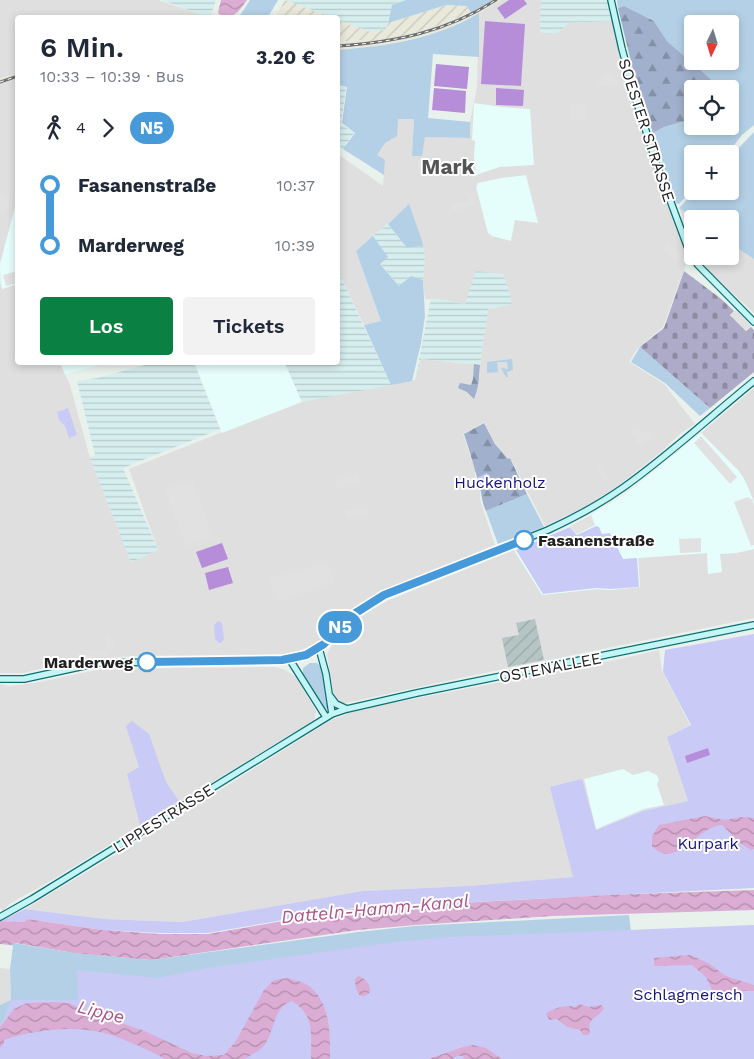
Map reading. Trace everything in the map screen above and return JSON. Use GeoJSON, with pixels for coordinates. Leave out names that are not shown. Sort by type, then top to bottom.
{"type":"FeatureCollection","features":[{"type":"Feature","properties":{"kind":"main road","name":"SOESTER STRASSE"},"geometry":{"type":"LineString","coordinates":[[611,0],[635,97],[689,251],[698,265],[754,322]]}},
{"type":"Feature","properties":{"kind":"main road"},"geometry":{"type":"LineString","coordinates":[[0,679],[24,679],[98,663],[290,660],[306,655],[319,648],[354,614],[384,595],[548,530],[610,496],[657,461],[754,381]]}},
{"type":"Feature","properties":{"kind":"main road","name":"OSTENALLEE"},"geometry":{"type":"LineString","coordinates":[[329,715],[347,708],[754,626]]}},
{"type":"Feature","properties":{"kind":"main road"},"geometry":{"type":"LineString","coordinates":[[319,648],[322,654],[329,693],[329,715]]}},
{"type":"Feature","properties":{"kind":"main road"},"geometry":{"type":"LineString","coordinates":[[290,660],[317,704],[329,715]]}},
{"type":"Feature","properties":{"kind":"main road"},"geometry":{"type":"LineString","coordinates":[[329,693],[336,704],[347,708]]}},
{"type":"Feature","properties":{"kind":"main road"},"geometry":{"type":"LineString","coordinates":[[317,704],[319,714],[317,722]]}},
{"type":"Feature","properties":{"kind":"main road","name":"LIPPESTRASSE"},"geometry":{"type":"LineString","coordinates":[[0,917],[329,715]]}},
{"type":"Feature","properties":{"kind":"shaded area"},"geometry":{"type":"Polygon","coordinates":[[[0,0],[158,0],[202,15],[15,15],[15,208],[0,264],[0,0]]]}},
{"type":"Feature","properties":{"kind":"shaded area"},"geometry":{"type":"Polygon","coordinates":[[[162,0],[216,0],[211,15],[202,15],[162,0]]]}},
{"type":"Feature","properties":{"kind":"shaded area"},"geometry":{"type":"Polygon","coordinates":[[[250,0],[278,0],[269,15],[239,15],[250,0]]]}},
{"type":"Feature","properties":{"kind":"shaded area"},"geometry":{"type":"Polygon","coordinates":[[[285,0],[326,15],[277,15],[285,0]]]}},
{"type":"Feature","properties":{"kind":"shaded area"},"geometry":{"type":"Polygon","coordinates":[[[285,0],[406,0],[392,5],[386,29],[371,32],[340,21],[340,15],[326,15],[285,0]]]}},
{"type":"Feature","properties":{"kind":"shaded area"},"geometry":{"type":"Polygon","coordinates":[[[406,0],[493,0],[471,13],[467,6],[446,5],[388,23],[392,5],[406,0]]]}},
{"type":"Feature","properties":{"kind":"shaded area"},"geometry":{"type":"Polygon","coordinates":[[[493,0],[501,0],[469,19],[443,31],[378,47],[340,50],[340,42],[360,40],[377,42],[423,31],[471,13],[493,0]]]}},
{"type":"Feature","properties":{"kind":"shaded area"},"geometry":{"type":"Polygon","coordinates":[[[501,0],[541,0],[540,32],[557,34],[568,23],[612,21],[625,77],[684,245],[684,265],[686,265],[663,327],[637,349],[629,362],[664,384],[695,424],[681,433],[623,482],[587,506],[545,526],[510,457],[508,459],[495,443],[484,422],[463,434],[475,470],[480,500],[495,545],[382,591],[362,602],[352,609],[315,645],[286,654],[134,656],[94,659],[23,673],[0,673],[0,282],[2,289],[15,285],[15,365],[61,365],[70,385],[90,458],[131,562],[158,550],[129,469],[296,403],[415,380],[421,359],[480,365],[488,308],[511,298],[503,274],[465,304],[425,299],[423,280],[425,256],[409,205],[356,251],[381,321],[364,325],[340,275],[340,155],[383,186],[385,161],[377,155],[398,119],[414,119],[412,156],[425,137],[470,138],[470,122],[477,87],[479,13],[501,0]]]}},
{"type":"Feature","properties":{"kind":"shaded area"},"geometry":{"type":"Polygon","coordinates":[[[509,0],[524,0],[527,4],[505,19],[497,8],[509,0]]]}},
{"type":"Feature","properties":{"kind":"shaded area"},"geometry":{"type":"Polygon","coordinates":[[[541,0],[607,0],[612,21],[568,23],[557,34],[540,32],[541,0]]]}},
{"type":"Feature","properties":{"kind":"shaded area"},"geometry":{"type":"Polygon","coordinates":[[[617,0],[754,0],[754,125],[734,145],[684,145],[684,199],[679,204],[676,203],[653,133],[664,127],[684,121],[684,135],[739,135],[739,80],[712,80],[700,70],[739,70],[739,15],[684,15],[684,56],[667,41],[654,21],[624,6],[618,8],[617,0]]]}},
{"type":"Feature","properties":{"kind":"shaded area"},"geometry":{"type":"Polygon","coordinates":[[[446,5],[467,6],[471,13],[441,25],[394,39],[377,42],[360,40],[340,42],[340,21],[371,32],[386,29],[388,23],[446,5]]]}},
{"type":"Feature","properties":{"kind":"shaded area"},"geometry":{"type":"Polygon","coordinates":[[[479,13],[479,57],[433,54],[428,118],[470,122],[470,138],[425,137],[422,156],[412,156],[414,119],[398,119],[397,136],[385,143],[377,155],[385,160],[384,175],[343,149],[355,133],[342,123],[347,87],[340,85],[340,50],[411,40],[463,22],[479,13]]]}},
{"type":"Feature","properties":{"kind":"shaded area"},"geometry":{"type":"Polygon","coordinates":[[[485,21],[525,24],[521,86],[481,84],[485,21]]]}},
{"type":"Feature","properties":{"kind":"shaded area"},"geometry":{"type":"Polygon","coordinates":[[[436,64],[469,67],[467,89],[434,86],[436,64]]]}},
{"type":"Feature","properties":{"kind":"shaded area"},"geometry":{"type":"Polygon","coordinates":[[[607,71],[619,82],[613,89],[602,86],[599,89],[595,84],[607,71]]]}},
{"type":"Feature","properties":{"kind":"shaded area"},"geometry":{"type":"Polygon","coordinates":[[[15,74],[15,80],[0,84],[0,78],[15,74]]]}},
{"type":"Feature","properties":{"kind":"shaded area"},"geometry":{"type":"Polygon","coordinates":[[[340,86],[346,87],[341,124],[354,133],[343,149],[340,147],[340,86]]]}},
{"type":"Feature","properties":{"kind":"shaded area"},"geometry":{"type":"Polygon","coordinates":[[[434,88],[466,91],[465,113],[432,110],[434,88]]]}},
{"type":"Feature","properties":{"kind":"shaded area"},"geometry":{"type":"Polygon","coordinates":[[[496,88],[524,90],[523,106],[496,105],[496,88]]]}},
{"type":"Feature","properties":{"kind":"shaded area"},"geometry":{"type":"Polygon","coordinates":[[[474,103],[530,109],[534,165],[500,167],[476,175],[475,141],[472,140],[474,103]]]}},
{"type":"Feature","properties":{"kind":"shaded area"},"geometry":{"type":"Polygon","coordinates":[[[571,104],[586,104],[586,120],[571,120],[571,104]]]}},
{"type":"Feature","properties":{"kind":"shaded area"},"geometry":{"type":"Polygon","coordinates":[[[754,132],[754,259],[739,249],[739,210],[684,211],[679,208],[687,200],[739,200],[739,148],[754,132]]]}},
{"type":"Feature","properties":{"kind":"shaded area"},"geometry":{"type":"Polygon","coordinates":[[[526,175],[538,223],[515,220],[511,241],[492,236],[488,233],[476,187],[478,183],[526,175]]]}},
{"type":"Feature","properties":{"kind":"shaded area"},"geometry":{"type":"Polygon","coordinates":[[[0,193],[11,196],[6,213],[0,211],[0,193]]]}},
{"type":"Feature","properties":{"kind":"shaded area"},"geometry":{"type":"Polygon","coordinates":[[[473,196],[475,205],[453,211],[451,203],[470,200],[469,197],[473,196]]]}},
{"type":"Feature","properties":{"kind":"shaded area"},"geometry":{"type":"Polygon","coordinates":[[[409,204],[423,246],[407,248],[388,224],[409,204]]]}},
{"type":"Feature","properties":{"kind":"shaded area"},"geometry":{"type":"Polygon","coordinates":[[[15,208],[15,285],[2,289],[0,264],[15,208]]]}},
{"type":"Feature","properties":{"kind":"shaded area"},"geometry":{"type":"Polygon","coordinates":[[[679,208],[684,211],[684,219],[679,208]]]}},
{"type":"Feature","properties":{"kind":"shaded area"},"geometry":{"type":"Polygon","coordinates":[[[388,224],[407,248],[423,246],[425,256],[423,280],[411,276],[399,286],[380,263],[373,236],[388,224]]]}},
{"type":"Feature","properties":{"kind":"shaded area"},"geometry":{"type":"Polygon","coordinates":[[[373,236],[388,257],[380,264],[399,286],[411,276],[423,280],[425,316],[412,381],[391,385],[364,325],[381,321],[356,251],[373,236]]]}},
{"type":"Feature","properties":{"kind":"shaded area"},"geometry":{"type":"Polygon","coordinates":[[[667,243],[684,256],[683,264],[663,251],[667,243]]]}},
{"type":"Feature","properties":{"kind":"shaded area"},"geometry":{"type":"Polygon","coordinates":[[[739,249],[754,259],[754,313],[704,265],[739,265],[739,249]]]}},
{"type":"Feature","properties":{"kind":"shaded area"},"geometry":{"type":"Polygon","coordinates":[[[476,271],[503,274],[512,305],[488,309],[480,365],[421,359],[415,380],[431,298],[465,304],[476,271]]]}},
{"type":"Feature","properties":{"kind":"shaded area"},"geometry":{"type":"Polygon","coordinates":[[[15,272],[15,284],[6,286],[3,275],[15,272]]]}},
{"type":"Feature","properties":{"kind":"shaded area"},"geometry":{"type":"Polygon","coordinates":[[[340,275],[391,385],[302,402],[286,365],[340,365],[340,275]]]}},
{"type":"Feature","properties":{"kind":"shaded area"},"geometry":{"type":"Polygon","coordinates":[[[736,310],[751,326],[746,331],[730,315],[736,310]]]}},
{"type":"Feature","properties":{"kind":"shaded area"},"geometry":{"type":"Polygon","coordinates":[[[640,347],[710,408],[700,416],[665,383],[631,362],[640,347]]]}},
{"type":"Feature","properties":{"kind":"shaded area"},"geometry":{"type":"Polygon","coordinates":[[[512,359],[513,370],[507,372],[508,377],[506,377],[501,368],[508,369],[507,362],[497,362],[498,372],[487,373],[487,362],[512,359]]]}},
{"type":"Feature","properties":{"kind":"shaded area"},"geometry":{"type":"Polygon","coordinates":[[[61,365],[101,365],[65,374],[61,365]]]}},
{"type":"Feature","properties":{"kind":"shaded area"},"geometry":{"type":"Polygon","coordinates":[[[145,365],[195,365],[220,429],[123,468],[158,550],[131,562],[90,458],[95,455],[77,381],[97,378],[145,365]]]}},
{"type":"Feature","properties":{"kind":"shaded area"},"geometry":{"type":"Polygon","coordinates":[[[196,365],[286,365],[302,402],[222,433],[196,365]]]}},
{"type":"Feature","properties":{"kind":"shaded area"},"geometry":{"type":"Polygon","coordinates":[[[754,388],[754,502],[743,477],[701,433],[754,388]]]}},
{"type":"Feature","properties":{"kind":"shaded area"},"geometry":{"type":"Polygon","coordinates":[[[637,426],[644,433],[649,430],[656,437],[651,441],[649,439],[640,446],[630,431],[637,426]]]}},
{"type":"Feature","properties":{"kind":"shaded area"},"geometry":{"type":"Polygon","coordinates":[[[701,433],[738,470],[748,487],[754,502],[754,549],[720,554],[722,572],[708,574],[707,553],[638,558],[640,587],[611,590],[597,589],[542,595],[514,550],[566,528],[612,503],[701,433]]]}},
{"type":"Feature","properties":{"kind":"shaded area"},"geometry":{"type":"Polygon","coordinates":[[[701,436],[737,477],[730,484],[694,443],[701,436]]]}},
{"type":"Feature","properties":{"kind":"shaded area"},"geometry":{"type":"Polygon","coordinates":[[[600,462],[609,480],[605,482],[596,463],[600,462]]]}},
{"type":"Feature","properties":{"kind":"shaded area"},"geometry":{"type":"Polygon","coordinates":[[[358,473],[360,483],[337,490],[334,480],[358,473]]]}},
{"type":"Feature","properties":{"kind":"shaded area"},"geometry":{"type":"Polygon","coordinates":[[[192,480],[213,537],[186,547],[165,489],[192,480]]]}},
{"type":"Feature","properties":{"kind":"shaded area"},"geometry":{"type":"Polygon","coordinates":[[[527,494],[544,527],[498,544],[486,511],[527,494]]]}},
{"type":"Feature","properties":{"kind":"shaded area"},"geometry":{"type":"Polygon","coordinates":[[[748,497],[752,499],[754,505],[754,545],[751,546],[734,502],[748,497]]]}},
{"type":"Feature","properties":{"kind":"shaded area"},"geometry":{"type":"Polygon","coordinates":[[[364,506],[365,509],[368,508],[370,514],[347,520],[344,511],[364,506]]]}},
{"type":"Feature","properties":{"kind":"shaded area"},"geometry":{"type":"Polygon","coordinates":[[[591,515],[595,525],[577,534],[570,526],[591,515]]]}},
{"type":"Feature","properties":{"kind":"shaded area"},"geometry":{"type":"Polygon","coordinates":[[[701,538],[701,552],[680,553],[679,539],[701,538]]]}},
{"type":"Feature","properties":{"kind":"shaded area"},"geometry":{"type":"Polygon","coordinates":[[[222,543],[228,559],[202,568],[196,552],[222,543]]]}},
{"type":"Feature","properties":{"kind":"shaded area"},"geometry":{"type":"Polygon","coordinates":[[[754,549],[754,618],[346,703],[339,703],[334,697],[327,654],[335,640],[354,621],[387,601],[514,550],[543,595],[597,589],[611,590],[640,587],[638,558],[707,553],[708,574],[720,554],[754,549]]]}},
{"type":"Feature","properties":{"kind":"shaded area"},"geometry":{"type":"Polygon","coordinates":[[[327,560],[335,581],[278,603],[269,579],[295,569],[296,572],[327,560]]]}},
{"type":"Feature","properties":{"kind":"shaded area"},"geometry":{"type":"Polygon","coordinates":[[[228,567],[233,583],[209,590],[205,573],[228,567]]]}},
{"type":"Feature","properties":{"kind":"shaded area"},"geometry":{"type":"Polygon","coordinates":[[[535,619],[544,660],[508,667],[502,638],[519,635],[516,623],[535,619]]]}},
{"type":"Feature","properties":{"kind":"shaded area"},"geometry":{"type":"Polygon","coordinates":[[[105,636],[113,639],[113,650],[108,656],[85,659],[83,650],[104,650],[106,646],[105,636]]]}},
{"type":"Feature","properties":{"kind":"shaded area"},"geometry":{"type":"Polygon","coordinates":[[[659,650],[662,671],[690,725],[667,737],[688,801],[643,811],[595,830],[574,877],[468,886],[363,891],[182,922],[104,919],[25,909],[163,826],[331,720],[355,711],[377,706],[659,650]]]}},
{"type":"Feature","properties":{"kind":"shaded area"},"geometry":{"type":"Polygon","coordinates":[[[310,663],[317,663],[321,667],[329,708],[324,710],[303,677],[303,668],[310,663]]]}},
{"type":"Feature","properties":{"kind":"shaded area"},"geometry":{"type":"Polygon","coordinates":[[[274,667],[285,670],[296,677],[316,711],[314,720],[47,883],[9,904],[3,911],[0,908],[0,684],[9,686],[35,683],[101,669],[274,667]]]}},
{"type":"Feature","properties":{"kind":"shaded area"},"geometry":{"type":"Polygon","coordinates":[[[568,667],[564,672],[529,679],[525,676],[568,667]]]}},
{"type":"Feature","properties":{"kind":"shaded area"},"geometry":{"type":"Polygon","coordinates":[[[708,748],[710,755],[687,763],[685,756],[708,748]]]}},
{"type":"Feature","properties":{"kind":"shaded area"},"geometry":{"type":"Polygon","coordinates":[[[623,769],[633,775],[648,771],[657,775],[659,780],[657,784],[664,805],[644,809],[596,829],[584,779],[623,769]]]}},
{"type":"Feature","properties":{"kind":"shaded area"},"geometry":{"type":"Polygon","coordinates":[[[629,915],[632,940],[0,1027],[0,1005],[11,1000],[10,969],[13,946],[10,945],[14,943],[74,953],[151,960],[415,926],[629,915]]]}},
{"type":"Feature","properties":{"kind":"shaded area"},"geometry":{"type":"Polygon","coordinates":[[[0,968],[10,969],[11,1000],[0,1005],[0,968]]]}},
{"type":"Feature","properties":{"kind":"green space"},"geometry":{"type":"Polygon","coordinates":[[[624,6],[654,21],[667,41],[684,56],[684,70],[700,70],[712,80],[684,80],[684,121],[664,127],[653,133],[632,66],[618,8],[624,6]]]}},
{"type":"Feature","properties":{"kind":"green space"},"geometry":{"type":"Polygon","coordinates":[[[684,271],[734,311],[730,315],[746,331],[751,327],[754,330],[754,372],[710,408],[640,347],[664,328],[684,271]]]}},
{"type":"Feature","properties":{"kind":"green space"},"geometry":{"type":"Polygon","coordinates":[[[474,364],[480,365],[478,386],[474,399],[467,392],[458,388],[460,383],[471,385],[474,364]]]}},
{"type":"Feature","properties":{"kind":"green space"},"geometry":{"type":"Polygon","coordinates":[[[68,408],[77,435],[69,438],[65,426],[59,420],[57,412],[68,408]]]}},
{"type":"Feature","properties":{"kind":"green space","name":"Huckenholz"},"geometry":{"type":"Polygon","coordinates":[[[484,423],[495,444],[508,459],[510,458],[527,494],[486,511],[464,434],[484,423]]]}},
{"type":"Feature","properties":{"kind":"green space"},"geometry":{"type":"Polygon","coordinates":[[[487,473],[492,480],[487,488],[481,490],[477,478],[487,473]]]}},
{"type":"Feature","properties":{"kind":"green space"},"geometry":{"type":"Polygon","coordinates":[[[596,526],[599,527],[602,534],[610,533],[623,559],[637,558],[639,587],[596,588],[543,594],[516,550],[570,527],[577,535],[596,526]]]}},
{"type":"Feature","properties":{"kind":"green space"},"geometry":{"type":"Polygon","coordinates":[[[218,621],[222,623],[224,639],[221,643],[215,639],[214,625],[218,621]]]}},
{"type":"Feature","properties":{"kind":"green space","name":"Kurpark"},"geometry":{"type":"Polygon","coordinates":[[[754,634],[754,888],[353,908],[208,933],[103,930],[27,919],[24,922],[0,921],[25,909],[104,919],[182,922],[363,891],[468,886],[573,877],[550,787],[582,779],[596,830],[643,811],[688,801],[667,737],[691,725],[663,672],[665,650],[754,634]]]}},
{"type":"Feature","properties":{"kind":"green space"},"geometry":{"type":"Polygon","coordinates":[[[132,721],[149,734],[166,782],[179,801],[140,825],[127,774],[139,767],[126,726],[132,721]]]}},
{"type":"Feature","properties":{"kind":"green space","name":"Schlagmersch"},"geometry":{"type":"Polygon","coordinates":[[[754,925],[754,1059],[0,1059],[0,1024],[3,1022],[11,1000],[78,1000],[77,970],[157,978],[207,968],[395,942],[450,937],[754,925]]]}},
{"type":"Feature","properties":{"kind":"water"},"geometry":{"type":"Polygon","coordinates":[[[221,0],[247,0],[234,15],[221,15],[218,13],[221,0]]]}},
{"type":"Feature","properties":{"kind":"water"},"geometry":{"type":"Polygon","coordinates":[[[705,816],[725,820],[741,817],[754,818],[754,849],[751,850],[740,843],[722,825],[713,827],[678,851],[669,854],[661,853],[652,846],[652,836],[659,825],[705,816]]]}},
{"type":"Feature","properties":{"kind":"water","name":"Datteln-Hamm-Kanal"},"geometry":{"type":"Polygon","coordinates":[[[754,890],[754,910],[553,916],[416,925],[358,930],[151,960],[74,953],[16,943],[10,945],[0,944],[0,921],[24,922],[27,919],[103,930],[159,934],[208,934],[352,909],[608,895],[754,890]]]}},
{"type":"Feature","properties":{"kind":"water"},"geometry":{"type":"Polygon","coordinates":[[[690,955],[708,963],[726,976],[754,985],[754,991],[737,991],[726,1002],[715,996],[706,977],[692,965],[654,966],[654,958],[690,955]]]}},
{"type":"Feature","properties":{"kind":"water"},"geometry":{"type":"Polygon","coordinates":[[[358,976],[365,980],[370,989],[370,992],[363,996],[360,996],[356,987],[355,979],[358,976]]]}},
{"type":"Feature","properties":{"kind":"water"},"geometry":{"type":"Polygon","coordinates":[[[287,978],[306,984],[314,991],[325,1008],[329,1028],[330,1059],[311,1059],[311,1034],[308,1019],[305,1013],[292,1001],[286,1004],[277,1015],[262,1048],[245,1059],[164,1059],[118,1037],[80,1029],[41,1031],[28,1034],[4,1040],[0,1048],[0,1027],[14,1009],[27,1003],[56,1002],[69,1003],[89,1012],[142,1030],[192,1053],[207,1056],[224,1055],[236,1041],[264,990],[274,980],[287,978]]]}},
{"type":"Feature","properties":{"kind":"water"},"geometry":{"type":"Polygon","coordinates":[[[579,1004],[589,1007],[601,1005],[604,1008],[591,1021],[590,1033],[588,1035],[583,1035],[580,1030],[567,1027],[557,1019],[549,1020],[546,1013],[564,1007],[575,1007],[579,1004]]]}},
{"type":"Feature","properties":{"kind":"water"},"geometry":{"type":"Polygon","coordinates":[[[473,1045],[486,1048],[502,1059],[464,1059],[463,1056],[457,1056],[452,1059],[428,1059],[463,1047],[473,1045]]]}},
{"type":"Feature","properties":{"kind":"railway"},"geometry":{"type":"LineString","coordinates":[[340,46],[380,42],[420,34],[458,20],[496,0]]}},
{"type":"Feature","properties":{"kind":"railway"},"geometry":{"type":"LineString","coordinates":[[0,82],[15,77]]}},
{"type":"Feature","properties":{"kind":"bus line","name":"N5"},"geometry":{"type":"LineString","coordinates":[[147,662],[290,660],[306,655],[324,644],[354,614],[384,595],[524,540]]}},
{"type":"Feature","properties":{"kind":"place","name":"Fasanenstraße"},"geometry":{"type":"Point","coordinates":[524,540]}},
{"type":"Feature","properties":{"kind":"place","name":"Marderweg"},"geometry":{"type":"Point","coordinates":[147,662]}},
{"type":"Feature","properties":{"kind":"district","name":"Mark"},"geometry":{"type":"Point","coordinates":[448,167]}},
{"type":"Feature","properties":{"kind":"water label","name":"Lippe"},"geometry":{"type":"Point","coordinates":[101,1012]}}]}
